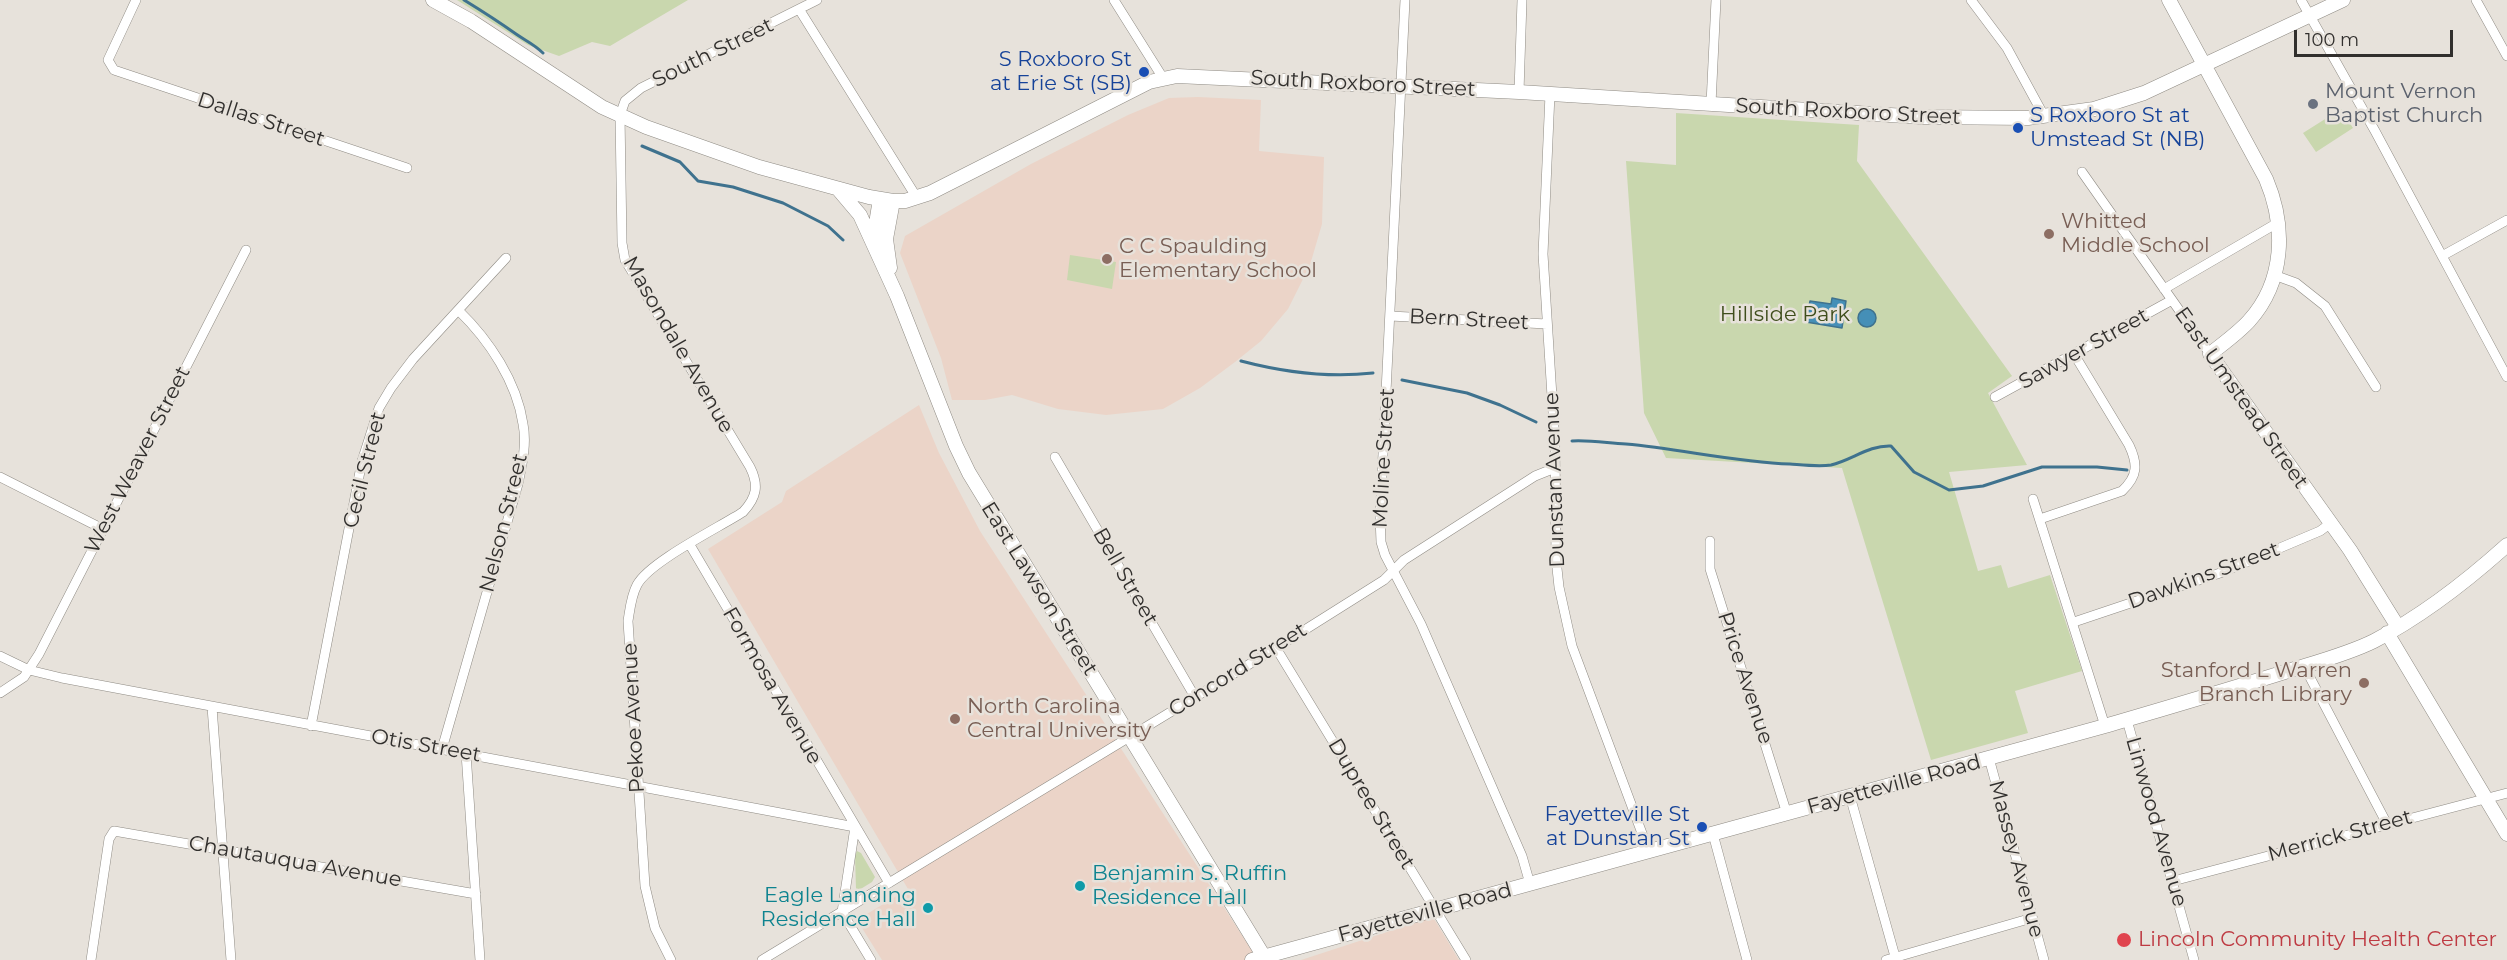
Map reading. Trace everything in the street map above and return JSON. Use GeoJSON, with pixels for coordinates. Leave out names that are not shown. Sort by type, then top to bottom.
{"type":"FeatureCollection","features":[{"type":"Feature","properties":{"kind":"street","name":"Dallas Street"},"geometry":{"type":"LineString","coordinates":[[136,0],[108,60],[114,69],[407,168]]}},
{"type":"Feature","properties":{"kind":"street","name":"South Roxboro Street"},"geometry":{"type":"LineString","coordinates":[[433,0],[471,21],[582,94],[620,116],[759,167],[886,200],[917,198],[1149,82],[1163,78],[1193,76],[1519,92],[1922,117],[1989,119],[2044,116],[2094,109],[2118,102],[2205,66],[2343,0]]}},
{"type":"Feature","properties":{"kind":"street","name":"South Street"},"geometry":{"type":"LineString","coordinates":[[620,116],[625,101],[641,88],[817,0]]}},
{"type":"Feature","properties":{"kind":"street"},"geometry":{"type":"LineString","coordinates":[[1114,0],[1163,78]]}},
{"type":"Feature","properties":{"kind":"street","name":"Moline Street"},"geometry":{"type":"LineString","coordinates":[[1406,0],[1379,529],[1381,542],[1393,571],[1426,634],[1522,856],[1530,884]]}},
{"type":"Feature","properties":{"kind":"street"},"geometry":{"type":"LineString","coordinates":[[1519,92],[1522,0]]}},
{"type":"Feature","properties":{"kind":"street"},"geometry":{"type":"LineString","coordinates":[[1711,104],[1716,0]]}},
{"type":"Feature","properties":{"kind":"street"},"geometry":{"type":"LineString","coordinates":[[1971,0],[2007,48],[2044,116]]}},
{"type":"Feature","properties":{"kind":"street"},"geometry":{"type":"LineString","coordinates":[[2169,0],[2266,178],[2275,202],[2279,222],[2279,260],[2266,295],[2248,321],[2210,354]]}},
{"type":"Feature","properties":{"kind":"street"},"geometry":{"type":"LineString","coordinates":[[2301,0],[2507,377]]}},
{"type":"Feature","properties":{"kind":"street"},"geometry":{"type":"LineString","coordinates":[[2476,0],[2507,56]]}},
{"type":"Feature","properties":{"kind":"street"},"geometry":{"type":"LineString","coordinates":[[799,9],[917,198]]}},
{"type":"Feature","properties":{"kind":"street","name":"Dunstan Avenue"},"geometry":{"type":"LineString","coordinates":[[1550,94],[1543,222],[1555,468],[1556,559],[1572,646],[1649,852]]}},
{"type":"Feature","properties":{"kind":"street","name":"Masondale Avenue"},"geometry":{"type":"LineString","coordinates":[[620,116],[622,243],[625,260],[755,477],[757,485],[751,503],[743,512],[729,520]]}},
{"type":"Feature","properties":{"kind":"street","name":"East Umstead Street"},"geometry":{"type":"LineString","coordinates":[[2082,172],[2331,523],[2507,834]]}},
{"type":"Feature","properties":{"kind":"street","name":"East Lawson Street"},"geometry":{"type":"LineString","coordinates":[[838,189],[860,214],[873,242],[969,473],[1130,736],[1261,959]]}},
{"type":"Feature","properties":{"kind":"street"},"geometry":{"type":"LineString","coordinates":[[873,242],[886,200]]}},
{"type":"Feature","properties":{"kind":"street","name":"East Lawson Street"},"geometry":{"type":"LineString","coordinates":[[886,200],[886,243],[897,296]]}},
{"type":"Feature","properties":{"kind":"street"},"geometry":{"type":"LineString","coordinates":[[2442,256],[2507,220]]}},
{"type":"Feature","properties":{"kind":"street","name":"Sawyer Street"},"geometry":{"type":"LineString","coordinates":[[2164,289],[2279,222]]}},
{"type":"Feature","properties":{"kind":"street","name":"West Weaver Street"},"geometry":{"type":"LineString","coordinates":[[0,693],[20,681],[29,669],[104,529],[246,250]]}},
{"type":"Feature","properties":{"kind":"street","name":"Cecil Street"},"geometry":{"type":"LineString","coordinates":[[311,726],[362,461],[379,408],[398,377],[413,359],[506,258]]}},
{"type":"Feature","properties":{"kind":"street"},"geometry":{"type":"LineString","coordinates":[[2274,275],[2296,284],[2325,306],[2376,387]]}},
{"type":"Feature","properties":{"kind":"street","name":"Sawyer Street"},"geometry":{"type":"LineString","coordinates":[[1995,397],[2172,300]]}},
{"type":"Feature","properties":{"kind":"street","name":"Nelson Street"},"geometry":{"type":"LineString","coordinates":[[442,748],[524,456],[524,424],[514,391],[484,339],[459,311]]}},
{"type":"Feature","properties":{"kind":"street","name":"Bern Street"},"geometry":{"type":"LineString","coordinates":[[1390,316],[1547,324]]}},
{"type":"Feature","properties":{"kind":"street"},"geometry":{"type":"LineString","coordinates":[[2040,519],[2122,491],[2134,475],[2136,465],[2132,451],[2074,354]]}},
{"type":"Feature","properties":{"kind":"street","name":"Bell Street"},"geometry":{"type":"LineString","coordinates":[[1055,458],[1195,697]]}},
{"type":"Feature","properties":{"kind":"street","name":"Concord Street"},"geometry":{"type":"LineString","coordinates":[[762,960],[1276,648],[1384,580],[1404,560],[1535,476],[1555,468]]}},
{"type":"Feature","properties":{"kind":"street"},"geometry":{"type":"LineString","coordinates":[[0,477],[104,529]]}},
{"type":"Feature","properties":{"kind":"street","name":"Linwood Avenue"},"geometry":{"type":"LineString","coordinates":[[2033,499],[2074,622],[2105,726]]}},
{"type":"Feature","properties":{"kind":"street","name":"Pekoe Avenue"},"geometry":{"type":"LineString","coordinates":[[671,960],[655,928],[643,868],[628,621],[637,585],[652,568],[729,520]]}},
{"type":"Feature","properties":{"kind":"street","name":"Dawkins Street"},"geometry":{"type":"LineString","coordinates":[[2074,622],[2223,572],[2320,531],[2331,523]]}},
{"type":"Feature","properties":{"kind":"street","name":"Price Avenue"},"geometry":{"type":"LineString","coordinates":[[1710,541],[1710,569],[1787,814]]}},
{"type":"Feature","properties":{"kind":"street","name":"Fayetteville Road"},"geometry":{"type":"LineString","coordinates":[[1261,959],[2127,720],[2304,666],[2359,647],[2392,630],[2463,582],[2507,544]]}},
{"type":"Feature","properties":{"kind":"street","name":"Formosa Avenue"},"geometry":{"type":"LineString","coordinates":[[690,545],[889,883]]}},
{"type":"Feature","properties":{"kind":"street","name":"Dupree Street"},"geometry":{"type":"LineString","coordinates":[[1276,648],[1466,960]]}},
{"type":"Feature","properties":{"kind":"street","name":"Otis Street"},"geometry":{"type":"LineString","coordinates":[[0,656],[29,669],[62,678],[855,827]]}},
{"type":"Feature","properties":{"kind":"street"},"geometry":{"type":"LineString","coordinates":[[2304,666],[2387,824]]}},
{"type":"Feature","properties":{"kind":"street"},"geometry":{"type":"LineString","coordinates":[[212,707],[231,960]]}},
{"type":"Feature","properties":{"kind":"street","name":"Linwood Avenue"},"geometry":{"type":"LineString","coordinates":[[2127,720],[2194,960]]}},
{"type":"Feature","properties":{"kind":"street"},"geometry":{"type":"LineString","coordinates":[[466,753],[480,960]]}},
{"type":"Feature","properties":{"kind":"street","name":"Massey Avenue"},"geometry":{"type":"LineString","coordinates":[[1989,758],[2044,960]]}},
{"type":"Feature","properties":{"kind":"street","name":"Merrick Street"},"geometry":{"type":"LineString","coordinates":[[2173,881],[2507,793]]}},
{"type":"Feature","properties":{"kind":"street"},"geometry":{"type":"LineString","coordinates":[[1850,796],[1892,959],[2032,918]]}},
{"type":"Feature","properties":{"kind":"street"},"geometry":{"type":"LineString","coordinates":[[855,827],[842,912],[871,960]]}},
{"type":"Feature","properties":{"kind":"street","name":"Chautauqua Avenue"},"geometry":{"type":"LineString","coordinates":[[92,960],[109,839],[114,831],[476,894]]}},
{"type":"Feature","properties":{"kind":"street"},"geometry":{"type":"LineString","coordinates":[[1713,834],[1747,960]]}},
{"type":"Feature","properties":{"kind":"shaded area","name":"C C Spaulding Elementary School"},"geometry":{"type":"Polygon","coordinates":[[[1169,98],[1261,100],[1259,151],[1324,157],[1322,224],[1310,265],[1288,309],[1261,341],[1235,362],[1200,388],[1163,409],[1106,415],[1058,409],[1012,395],[985,400],[952,400],[941,358],[900,253],[905,236],[1031,164],[1128,115],[1169,98]]]}},
{"type":"Feature","properties":{"kind":"shaded area","name":"North Carolina Central University"},"geometry":{"type":"Polygon","coordinates":[[[919,405],[939,453],[980,531],[1258,960],[882,960],[857,920],[908,889],[708,549],[782,502],[786,491],[919,405]]]}},
{"type":"Feature","properties":{"kind":"shaded area"},"geometry":{"type":"Polygon","coordinates":[[[1433,917],[1459,960],[1301,960],[1433,917]]]}},
{"type":"Feature","properties":{"kind":"green space"},"geometry":{"type":"Polygon","coordinates":[[[457,0],[688,0],[610,46],[592,42],[559,56],[528,45],[457,0]]]}},
{"type":"Feature","properties":{"kind":"green space"},"geometry":{"type":"Polygon","coordinates":[[[2341,109],[2353,128],[2316,152],[2303,133],[2341,109]]]}},
{"type":"Feature","properties":{"kind":"green space","name":"Hillside Park"},"geometry":{"type":"Polygon","coordinates":[[[1676,113],[1859,125],[1857,161],[2012,376],[1988,393],[2027,465],[1949,472],[1978,571],[2001,565],[2008,588],[2050,575],[2082,671],[2015,691],[2028,733],[1931,760],[1842,468],[1666,458],[1644,413],[1626,161],[1676,165],[1676,113]]]}},
{"type":"Feature","properties":{"kind":"green space"},"geometry":{"type":"Polygon","coordinates":[[[1070,255],[1116,262],[1112,289],[1067,280],[1070,255]]]}},
{"type":"Feature","properties":{"kind":"green space"},"geometry":{"type":"Polygon","coordinates":[[[857,851],[861,853],[875,877],[872,882],[859,890],[856,889],[855,855],[857,851]]]}},
{"type":"Feature","properties":{"kind":"water"},"geometry":{"type":"Polygon","coordinates":[[[1832,298],[1846,301],[1842,328],[1806,322],[1810,301],[1831,304],[1832,298]]]}},
{"type":"Feature","properties":{"kind":"water"},"geometry":{"type":"Polygon","coordinates":[[[1867,309],[1873,312],[1876,318],[1873,324],[1867,327],[1861,324],[1858,318],[1861,312],[1867,309]]]}},
{"type":"Feature","properties":{"kind":"waterway"},"geometry":{"type":"LineString","coordinates":[[464,0],[543,53]]}},
{"type":"Feature","properties":{"kind":"waterway"},"geometry":{"type":"LineString","coordinates":[[642,146],[680,162],[698,181],[733,187],[783,203],[828,226],[843,240]]}},
{"type":"Feature","properties":{"kind":"waterway"},"geometry":{"type":"LineString","coordinates":[[1241,361],[1306,373],[1340,375],[1373,373]]}},
{"type":"Feature","properties":{"kind":"waterway"},"geometry":{"type":"LineString","coordinates":[[1402,380],[1467,393],[1536,422]]}},
{"type":"Feature","properties":{"kind":"waterway"},"geometry":{"type":"LineString","coordinates":[[1572,441],[1626,444],[1749,461],[1816,466],[1839,463],[1868,450],[1891,446],[1914,472],[1949,490],[1983,486],[2042,467],[2097,467],[2127,470]]}},
{"type":"Feature","properties":{"kind":"place","name":"S Roxboro St at Erie St (SB)"},"geometry":{"type":"Point","coordinates":[1144,72]}},
{"type":"Feature","properties":{"kind":"place","name":"Mount Vernon Baptist Church"},"geometry":{"type":"Point","coordinates":[2313,104]}},
{"type":"Feature","properties":{"kind":"place","name":"S Roxboro St at Umstead St (NB)"},"geometry":{"type":"Point","coordinates":[2018,128]}},
{"type":"Feature","properties":{"kind":"place","name":"Whitted Middle School"},"geometry":{"type":"Point","coordinates":[2049,234]}},
{"type":"Feature","properties":{"kind":"place","name":"C C Spaulding Elementary School"},"geometry":{"type":"Point","coordinates":[1107,259]}},
{"type":"Feature","properties":{"kind":"place","name":"Stanford L Warren Branch Library"},"geometry":{"type":"Point","coordinates":[2364,683]}},
{"type":"Feature","properties":{"kind":"place","name":"North Carolina Central University"},"geometry":{"type":"Point","coordinates":[955,719]}},
{"type":"Feature","properties":{"kind":"place","name":"Fayetteville St at Dunstan St"},"geometry":{"type":"Point","coordinates":[1702,827]}},
{"type":"Feature","properties":{"kind":"place","name":"Benjamin S. Ruffin Residence Hall"},"geometry":{"type":"Point","coordinates":[1080,886]}},
{"type":"Feature","properties":{"kind":"place","name":"Eagle Landing Residence Hall"},"geometry":{"type":"Point","coordinates":[928,908]}},
{"type":"Feature","properties":{"kind":"place","name":"Lincoln Community Health Center"},"geometry":{"type":"Point","coordinates":[2124,940]}}]}
